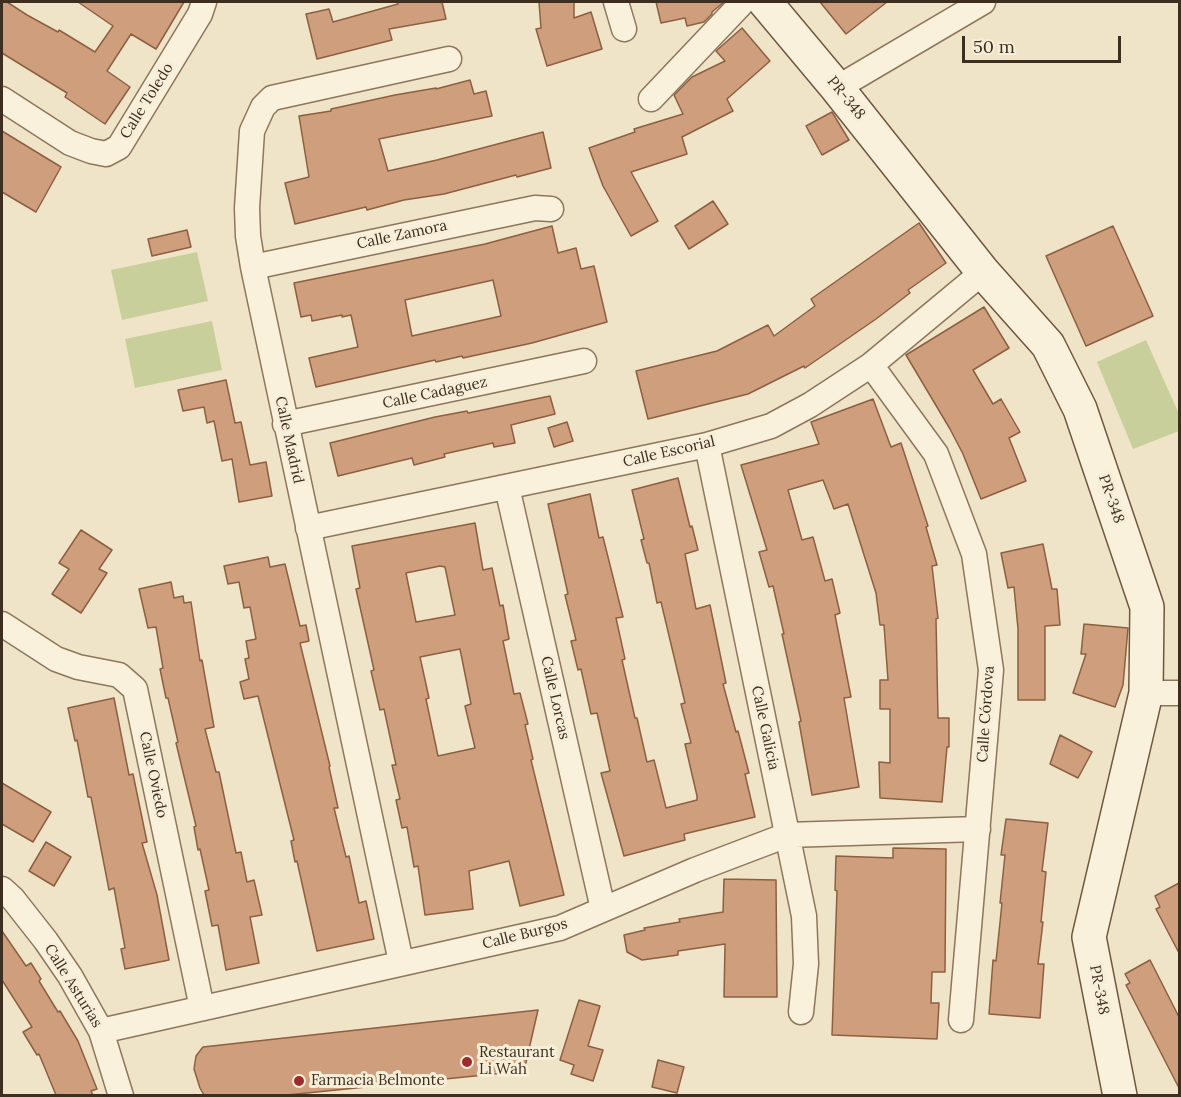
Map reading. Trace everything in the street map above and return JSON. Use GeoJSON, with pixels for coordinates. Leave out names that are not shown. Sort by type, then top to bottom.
{"type":"FeatureCollection","features":[{"type":"Feature","properties":{"kind":"street","name":"Calle Toledo"},"geometry":{"type":"LineString","coordinates":[[2,99],[70,143],[106,154],[119,147],[200,14],[204,2]]}},
{"type":"Feature","properties":{"kind":"street"},"geometry":{"type":"LineString","coordinates":[[616,2],[624,29]]}},
{"type":"Feature","properties":{"kind":"street"},"geometry":{"type":"LineString","coordinates":[[651,99],[743,2]]}},
{"type":"Feature","properties":{"kind":"street","name":"PR-348"},"geometry":{"type":"LineString","coordinates":[[765,2],[837,88],[983,272],[1048,345],[1080,409],[1147,607],[1146,693],[1089,937],[1120,1095]]}},
{"type":"Feature","properties":{"kind":"street"},"geometry":{"type":"LineString","coordinates":[[837,88],[983,2]]}},
{"type":"Feature","properties":{"kind":"street","name":"Calle Madrid"},"geometry":{"type":"LineString","coordinates":[[400,962],[253,267],[248,236],[247,208],[252,131],[263,107],[272,98],[449,59]]}},
{"type":"Feature","properties":{"kind":"street","name":"Calle Zamora"},"geometry":{"type":"LineString","coordinates":[[253,267],[535,208],[551,209]]}},
{"type":"Feature","properties":{"kind":"street","name":"Calle Escorial"},"geometry":{"type":"LineString","coordinates":[[308,528],[707,444],[771,426],[810,405],[871,365],[983,272]]}},
{"type":"Feature","properties":{"kind":"street","name":"Calle Cadaguez"},"geometry":{"type":"LineString","coordinates":[[285,424],[584,361]]}},
{"type":"Feature","properties":{"kind":"street","name":"Calle Córdova"},"geometry":{"type":"LineString","coordinates":[[871,365],[936,454],[974,554],[992,670],[961,1020]]}},
{"type":"Feature","properties":{"kind":"street","name":"Calle Galicia"},"geometry":{"type":"LineString","coordinates":[[707,444],[804,916],[806,964],[801,1012]]}},
{"type":"Feature","properties":{"kind":"street","name":"Calle Lorcas"},"geometry":{"type":"LineString","coordinates":[[507,487],[603,909]]}},
{"type":"Feature","properties":{"kind":"street","name":"Calle Oviedo"},"geometry":{"type":"LineString","coordinates":[[2,624],[56,659],[78,667],[118,675],[135,688],[202,1008]]}},
{"type":"Feature","properties":{"kind":"street"},"geometry":{"type":"LineString","coordinates":[[1146,693],[1179,693]]}},
{"type":"Feature","properties":{"kind":"street","name":"Calle Burgos"},"geometry":{"type":"LineString","coordinates":[[102,1031],[400,962],[560,928],[695,870],[787,835],[978,829]]}},
{"type":"Feature","properties":{"kind":"street","name":"Calle Asturias"},"geometry":{"type":"LineString","coordinates":[[2,889],[13,899],[46,941],[70,976],[102,1031],[121,1095]]}},
{"type":"Feature","properties":{"kind":"green space"},"geometry":{"type":"Polygon","coordinates":[[[197,252],[208,301],[122,320],[111,270],[197,252]]]}},
{"type":"Feature","properties":{"kind":"green space"},"geometry":{"type":"Polygon","coordinates":[[[212,321],[222,370],[135,388],[125,339],[212,321]]]}},
{"type":"Feature","properties":{"kind":"green space"},"geometry":{"type":"Polygon","coordinates":[[[1146,340],[1179,414],[1179,431],[1133,449],[1097,362],[1146,340]]]}},
{"type":"Feature","properties":{"kind":"building"},"geometry":{"type":"Polygon","coordinates":[[[2,2],[7,2],[95,52],[113,26],[78,2],[184,2],[156,49],[131,34],[107,71],[130,87],[105,124],[65,97],[67,93],[2,53],[2,2]]]}},
{"type":"Feature","properties":{"kind":"building"},"geometry":{"type":"Polygon","coordinates":[[[397,2],[442,2],[446,19],[389,29],[392,40],[317,59],[306,14],[329,9],[333,22],[398,4],[397,2]]]}},
{"type":"Feature","properties":{"kind":"building"},"geometry":{"type":"Polygon","coordinates":[[[539,2],[574,2],[574,18],[591,12],[602,49],[547,66],[536,29],[541,28],[539,2]]]}},
{"type":"Feature","properties":{"kind":"building"},"geometry":{"type":"Polygon","coordinates":[[[656,2],[724,2],[704,22],[687,26],[685,18],[661,23],[656,2]]]}},
{"type":"Feature","properties":{"kind":"building"},"geometry":{"type":"Polygon","coordinates":[[[820,2],[887,2],[846,34],[820,2]]]}},
{"type":"Feature","properties":{"kind":"building"},"geometry":{"type":"Polygon","coordinates":[[[742,28],[770,61],[727,99],[733,111],[682,137],[687,154],[631,172],[658,221],[631,236],[603,186],[589,148],[635,132],[634,129],[683,114],[674,95],[692,77],[725,61],[716,51],[742,28]]]}},
{"type":"Feature","properties":{"kind":"building"},"geometry":{"type":"Polygon","coordinates":[[[470,80],[474,94],[486,91],[492,116],[379,139],[388,171],[543,132],[551,168],[444,194],[404,200],[367,210],[366,207],[295,224],[285,183],[309,177],[299,116],[331,111],[331,109],[395,95],[436,89],[470,80]]]}},
{"type":"Feature","properties":{"kind":"building"},"geometry":{"type":"Polygon","coordinates":[[[832,112],[849,140],[822,155],[806,126],[832,112]]]}},
{"type":"Feature","properties":{"kind":"building"},"geometry":{"type":"Polygon","coordinates":[[[2,131],[61,167],[36,212],[2,192],[2,131]]]}},
{"type":"Feature","properties":{"kind":"building"},"geometry":{"type":"Polygon","coordinates":[[[713,201],[728,224],[689,249],[675,226],[713,201]]]}},
{"type":"Feature","properties":{"kind":"building"},"geometry":{"type":"Polygon","coordinates":[[[919,223],[946,263],[908,290],[910,293],[876,319],[805,368],[804,366],[748,394],[648,419],[636,371],[717,351],[768,325],[774,336],[815,306],[811,299],[919,223]]]}},
{"type":"Feature","properties":{"kind":"building"},"geometry":{"type":"Polygon","coordinates":[[[552,226],[558,253],[576,248],[581,269],[594,266],[607,322],[532,343],[463,358],[462,356],[436,362],[435,360],[316,387],[309,358],[358,347],[351,315],[312,321],[311,315],[301,317],[294,283],[485,244],[552,226]],[[493,280],[405,300],[412,336],[501,316],[493,280]]]}},
{"type":"Feature","properties":{"kind":"building"},"geometry":{"type":"Polygon","coordinates":[[[1113,226],[1153,316],[1086,346],[1046,256],[1113,226]]]}},
{"type":"Feature","properties":{"kind":"building"},"geometry":{"type":"Polygon","coordinates":[[[187,230],[191,247],[152,256],[148,239],[187,230]]]}},
{"type":"Feature","properties":{"kind":"building"},"geometry":{"type":"Polygon","coordinates":[[[984,307],[1009,348],[973,370],[993,404],[1001,399],[1020,432],[1009,438],[1026,481],[981,499],[950,429],[906,355],[984,307]]]}},
{"type":"Feature","properties":{"kind":"building"},"geometry":{"type":"Polygon","coordinates":[[[226,380],[235,423],[241,422],[250,465],[266,462],[272,496],[239,502],[232,459],[222,461],[214,421],[207,423],[204,407],[183,411],[178,390],[226,380]]]}},
{"type":"Feature","properties":{"kind":"building"},"geometry":{"type":"Polygon","coordinates":[[[550,396],[555,414],[511,425],[515,443],[494,447],[493,443],[444,454],[445,457],[414,465],[412,458],[338,476],[330,443],[435,417],[467,411],[468,413],[550,396]]]}},
{"type":"Feature","properties":{"kind":"building"},"geometry":{"type":"Polygon","coordinates":[[[873,399],[891,447],[901,443],[928,526],[926,527],[937,565],[932,566],[938,618],[936,619],[938,718],[949,718],[949,747],[947,747],[942,802],[880,798],[879,762],[890,763],[890,709],[880,709],[880,680],[888,680],[884,625],[880,625],[876,593],[848,504],[834,509],[823,480],[788,490],[802,540],[813,537],[825,581],[832,579],[840,613],[835,615],[851,697],[844,698],[859,787],[812,795],[799,722],[801,721],[782,634],[784,634],[773,586],[769,587],[759,552],[767,550],[741,465],[819,444],[811,422],[873,399]]]}},
{"type":"Feature","properties":{"kind":"building"},"geometry":{"type":"Polygon","coordinates":[[[567,422],[573,441],[554,447],[548,428],[567,422]]]}},
{"type":"Feature","properties":{"kind":"building"},"geometry":{"type":"Polygon","coordinates":[[[678,478],[698,550],[685,554],[696,609],[710,605],[726,683],[723,684],[749,773],[745,774],[755,817],[684,834],[685,840],[624,856],[601,773],[610,771],[597,713],[591,714],[581,669],[578,670],[571,641],[576,640],[548,504],[590,494],[599,538],[603,537],[623,617],[616,618],[625,659],[622,660],[635,718],[637,718],[647,762],[654,760],[666,808],[697,800],[697,796],[685,744],[691,743],[681,704],[685,703],[661,602],[657,603],[649,563],[647,563],[641,540],[644,539],[632,490],[678,478]]]}},
{"type":"Feature","properties":{"kind":"building"},"geometry":{"type":"Polygon","coordinates":[[[475,523],[483,570],[492,568],[500,606],[503,605],[509,639],[503,641],[514,694],[520,693],[528,724],[525,725],[533,759],[531,760],[564,895],[520,906],[509,861],[469,871],[473,909],[425,915],[418,866],[414,867],[407,827],[402,828],[396,800],[400,799],[392,765],[396,765],[384,709],[380,710],[371,671],[374,670],[356,589],[360,588],[352,546],[475,523]],[[445,567],[406,573],[416,622],[455,615],[445,567]],[[460,649],[420,657],[438,756],[475,748],[465,706],[471,704],[460,649]]]}},
{"type":"Feature","properties":{"kind":"building"},"geometry":{"type":"Polygon","coordinates":[[[81,530],[112,550],[99,569],[107,573],[81,613],[52,594],[69,569],[59,563],[81,530]]]}},
{"type":"Feature","properties":{"kind":"building"},"geometry":{"type":"Polygon","coordinates":[[[1043,544],[1052,589],[1057,589],[1060,625],[1045,626],[1045,700],[1018,700],[1018,629],[1014,587],[1008,588],[1001,553],[1043,544]]]}},
{"type":"Feature","properties":{"kind":"building"},"geometry":{"type":"Polygon","coordinates":[[[268,557],[270,567],[285,564],[300,626],[306,625],[309,641],[300,643],[330,766],[338,808],[334,808],[346,857],[349,856],[359,903],[366,901],[374,939],[317,951],[297,861],[295,862],[291,841],[294,840],[258,696],[244,699],[240,682],[249,679],[245,659],[249,658],[246,641],[256,639],[250,607],[244,608],[239,582],[228,584],[224,566],[268,557]]]}},
{"type":"Feature","properties":{"kind":"building"},"geometry":{"type":"Polygon","coordinates":[[[171,582],[174,598],[183,596],[184,603],[191,602],[200,661],[202,660],[214,727],[205,729],[216,772],[219,772],[236,853],[241,852],[247,882],[254,880],[262,915],[250,917],[259,963],[226,970],[218,925],[212,926],[205,891],[209,890],[200,849],[198,850],[194,827],[196,826],[160,669],[163,668],[156,627],[148,628],[139,589],[171,582]]]}},
{"type":"Feature","properties":{"kind":"building"},"geometry":{"type":"Polygon","coordinates":[[[1084,624],[1128,628],[1123,685],[1115,707],[1073,693],[1086,654],[1081,654],[1084,624]]]}},
{"type":"Feature","properties":{"kind":"building"},"geometry":{"type":"Polygon","coordinates":[[[114,698],[129,775],[133,774],[147,842],[142,843],[157,895],[169,960],[125,969],[121,949],[125,948],[114,888],[109,890],[91,797],[88,797],[68,708],[114,698]]]}},
{"type":"Feature","properties":{"kind":"building"},"geometry":{"type":"Polygon","coordinates":[[[1060,735],[1092,752],[1078,778],[1050,764],[1060,735]]]}},
{"type":"Feature","properties":{"kind":"building"},"geometry":{"type":"Polygon","coordinates":[[[2,783],[51,812],[33,842],[2,824],[2,783]]]}},
{"type":"Feature","properties":{"kind":"building"},"geometry":{"type":"Polygon","coordinates":[[[1006,819],[1048,823],[1042,871],[1046,872],[1038,964],[1044,964],[1040,1018],[989,1014],[993,960],[996,961],[1002,903],[1000,903],[1005,855],[1001,855],[1006,819]]]}},
{"type":"Feature","properties":{"kind":"building"},"geometry":{"type":"Polygon","coordinates":[[[46,842],[71,857],[54,886],[29,871],[46,842]]]}},
{"type":"Feature","properties":{"kind":"building"},"geometry":{"type":"Polygon","coordinates":[[[893,848],[946,849],[945,972],[932,972],[931,1003],[939,1003],[937,1039],[832,1035],[836,856],[893,858],[893,848]]]}},
{"type":"Feature","properties":{"kind":"building"},"geometry":{"type":"Polygon","coordinates":[[[724,879],[776,880],[777,997],[724,997],[725,944],[678,951],[678,955],[642,960],[627,952],[624,935],[645,930],[644,928],[680,922],[679,919],[723,912],[724,879]]]}},
{"type":"Feature","properties":{"kind":"building"},"geometry":{"type":"Polygon","coordinates":[[[1179,883],[1179,953],[1156,909],[1160,907],[1155,896],[1179,883]]]}},
{"type":"Feature","properties":{"kind":"building"},"geometry":{"type":"Polygon","coordinates":[[[2,931],[26,966],[31,963],[41,979],[39,981],[78,1041],[97,1089],[91,1091],[93,1095],[56,1095],[39,1054],[37,1055],[23,1032],[32,1027],[2,980],[2,931]]]}},
{"type":"Feature","properties":{"kind":"building"},"geometry":{"type":"Polygon","coordinates":[[[1150,960],[1179,1017],[1179,1088],[1126,985],[1130,983],[1125,974],[1150,960]]]}},
{"type":"Feature","properties":{"kind":"building"},"geometry":{"type":"Polygon","coordinates":[[[579,1000],[600,1006],[588,1046],[603,1050],[593,1081],[571,1074],[574,1065],[560,1060],[579,1000]]]}},
{"type":"Feature","properties":{"kind":"building"},"geometry":{"type":"Polygon","coordinates":[[[538,1010],[524,1071],[287,1095],[204,1095],[194,1069],[196,1056],[203,1047],[538,1010]]]}},
{"type":"Feature","properties":{"kind":"building"},"geometry":{"type":"Polygon","coordinates":[[[658,1060],[684,1067],[677,1093],[652,1087],[658,1060]]]}},
{"type":"Feature","properties":{"kind":"place","name":"Restaurant Li Wah"},"geometry":{"type":"Point","coordinates":[467,1062]}},
{"type":"Feature","properties":{"kind":"place","name":"Farmacia Belmonte"},"geometry":{"type":"Point","coordinates":[299,1081]}}]}
